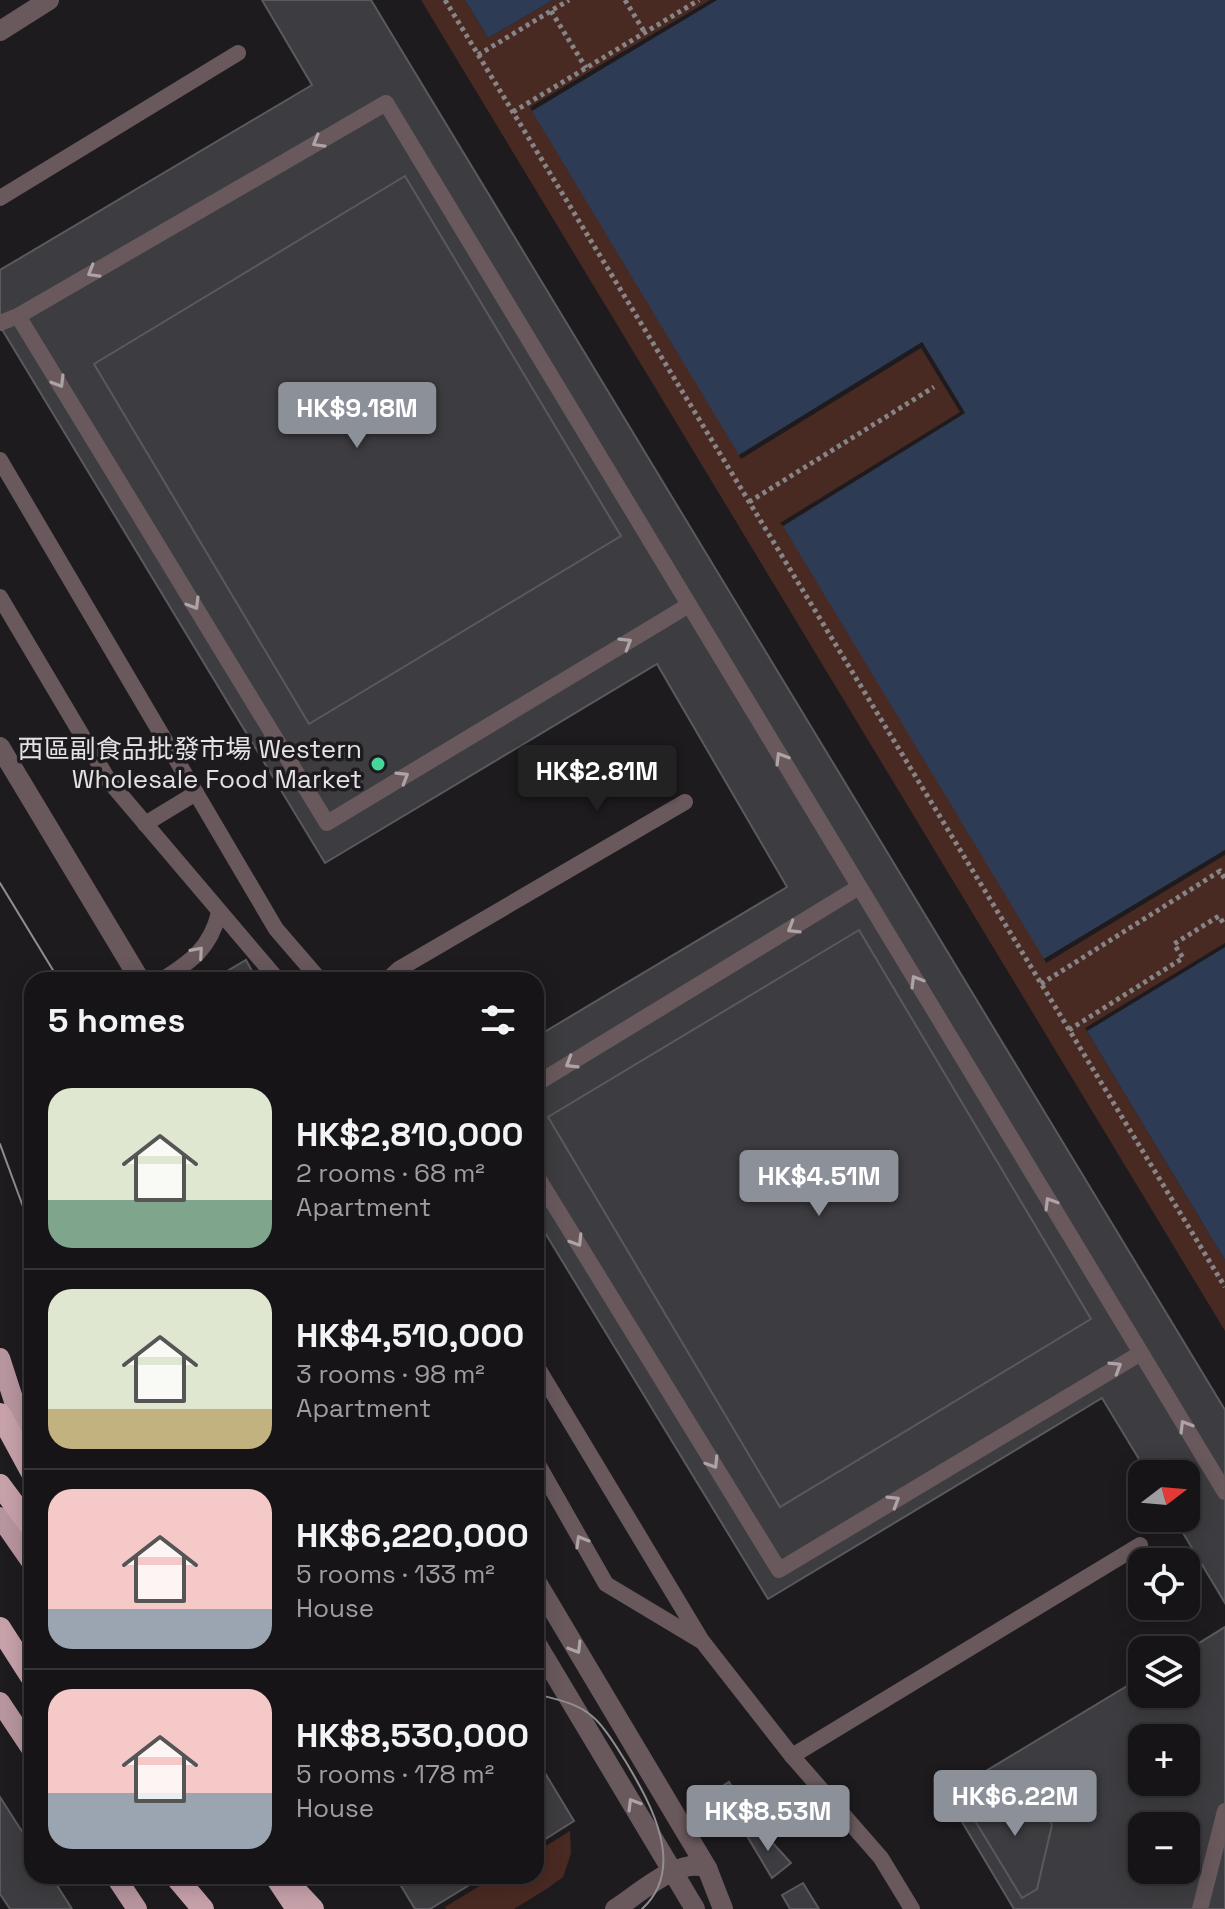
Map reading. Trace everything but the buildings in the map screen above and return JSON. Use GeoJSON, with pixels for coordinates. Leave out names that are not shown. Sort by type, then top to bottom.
{"type":"FeatureCollection","features":[{"type":"Feature","properties":{"kind":"highway"},"geometry":{"type":"LineString","coordinates":[[0,1414],[24,1458]]}},
{"type":"Feature","properties":{"kind":"highway"},"geometry":{"type":"LineString","coordinates":[[0,1485],[24,1517]]}},
{"type":"Feature","properties":{"kind":"highway"},"geometry":{"type":"LineString","coordinates":[[0,1628],[24,1666]]}},
{"type":"Feature","properties":{"kind":"highway"},"geometry":{"type":"LineString","coordinates":[[171,1884],[188,1909]]}},
{"type":"Feature","properties":{"kind":"highway"},"geometry":{"type":"LineString","coordinates":[[182,1884],[203,1909]]}},
{"type":"Feature","properties":{"kind":"highway"},"geometry":{"type":"LineString","coordinates":[[278,1884],[298,1909]]}},
{"type":"Feature","properties":{"kind":"highway"},"geometry":{"type":"LineString","coordinates":[[290,1884],[313,1909]]}},
{"type":"Feature","properties":{"kind":"main road"},"geometry":{"type":"LineString","coordinates":[[0,1358],[24,1432]]}},
{"type":"Feature","properties":{"kind":"main road"},"geometry":{"type":"LineString","coordinates":[[0,1517],[24,1552]]}},
{"type":"Feature","properties":{"kind":"main road"},"geometry":{"type":"LineString","coordinates":[[0,1702],[24,1738]]}},
{"type":"Feature","properties":{"kind":"main road"},"geometry":{"type":"LineString","coordinates":[[120,1884],[137,1909]]}},
{"type":"Feature","properties":{"kind":"street"},"geometry":{"type":"LineString","coordinates":[[0,31],[49,0]]}},
{"type":"Feature","properties":{"kind":"street"},"geometry":{"type":"LineString","coordinates":[[0,747],[135,972]]}},
{"type":"Feature","properties":{"kind":"street"},"geometry":{"type":"LineString","coordinates":[[544,1594],[707,1868],[723,1909]]}},
{"type":"Feature","properties":{"kind":"street"},"geometry":{"type":"LineString","coordinates":[[544,1656],[695,1909]]}},
{"type":"Feature","properties":{"kind":"street"},"geometry":{"type":"LineString","coordinates":[[615,1909],[672,1871],[686,1865],[698,1864],[707,1868]]}},
{"type":"Feature","properties":{"kind":"lane"},"geometry":{"type":"LineString","coordinates":[[0,198],[238,53]]}},
{"type":"Feature","properties":{"kind":"lane"},"geometry":{"type":"LineString","coordinates":[[0,323],[18,316],[386,103],[1225,1492]]}},
{"type":"Feature","properties":{"kind":"lane"},"geometry":{"type":"LineString","coordinates":[[18,316],[327,823],[689,605]]}},
{"type":"Feature","properties":{"kind":"lane"},"geometry":{"type":"LineString","coordinates":[[0,460],[276,929],[313,972]]}},
{"type":"Feature","properties":{"kind":"lane"},"geometry":{"type":"LineString","coordinates":[[0,597],[109,781],[271,972]]}},
{"type":"Feature","properties":{"kind":"lane"},"geometry":{"type":"LineString","coordinates":[[145,824],[196,793]]}},
{"type":"Feature","properties":{"kind":"lane"},"geometry":{"type":"LineString","coordinates":[[396,972],[685,802]]}},
{"type":"Feature","properties":{"kind":"lane"},"geometry":{"type":"LineString","coordinates":[[544,1079],[859,887]]}},
{"type":"Feature","properties":{"kind":"lane"},"geometry":{"type":"LineString","coordinates":[[174,972],[194,959],[214,933],[219,913]]}},
{"type":"Feature","properties":{"kind":"lane"},"geometry":{"type":"LineString","coordinates":[[544,1188],[779,1570],[1141,1353]]}},
{"type":"Feature","properties":{"kind":"lane"},"geometry":{"type":"LineString","coordinates":[[544,1378],[702,1641],[792,1756],[881,1858],[912,1909]]}},
{"type":"Feature","properties":{"kind":"lane"},"geometry":{"type":"LineString","coordinates":[[544,1475],[606,1584],[702,1641]]}},
{"type":"Feature","properties":{"kind":"lane"},"geometry":{"type":"LineString","coordinates":[[792,1756],[1140,1545]]}},
{"type":"Feature","properties":{"kind":"lane"},"geometry":{"type":"LineString","coordinates":[[1200,1909],[1225,1811]]}},
{"type":"Feature","properties":{"kind":"path"},"geometry":{"type":"LineString","coordinates":[[445,0],[1225,1287]]}},
{"type":"Feature","properties":{"kind":"path"},"geometry":{"type":"LineString","coordinates":[[478,55],[569,0]]}},
{"type":"Feature","properties":{"kind":"path"},"geometry":{"type":"LineString","coordinates":[[625,0],[645,33]]}},
{"type":"Feature","properties":{"kind":"path"},"geometry":{"type":"LineString","coordinates":[[513,112],[699,0]]}},
{"type":"Feature","properties":{"kind":"path"},"geometry":{"type":"LineString","coordinates":[[551,11],[586,68]]}},
{"type":"Feature","properties":{"kind":"path"},"geometry":{"type":"LineString","coordinates":[[749,502],[934,387]]}},
{"type":"Feature","properties":{"kind":"path"},"geometry":{"type":"LineString","coordinates":[[1041,984],[1220,871],[1225,879]]}},
{"type":"Feature","properties":{"kind":"path"},"geometry":{"type":"LineString","coordinates":[[1069,1030],[1183,958],[1174,944],[1219,916],[1225,926]]}},
{"type":"Feature","properties":{"kind":"shaded area"},"geometry":{"type":"Polygon","coordinates":[[[421,0],[465,0],[488,38],[553,0],[717,0],[965,413],[1044,959],[1225,850],[1225,947],[1087,1031],[1225,1260],[1225,1331],[421,0]]]}},
{"type":"Feature","properties":{"kind":"shaded area"},"geometry":{"type":"Polygon","coordinates":[[[570,1831],[571,1853],[563,1877],[548,1888],[514,1909],[446,1909],[483,1884],[544,1884],[544,1847],[570,1831]]]}},
{"type":"Feature","properties":{"kind":"water"},"geometry":{"type":"Polygon","coordinates":[[[465,0],[553,0],[488,38],[465,0]]]}},
{"type":"Feature","properties":{"kind":"water"},"geometry":{"type":"Polygon","coordinates":[[[717,0],[1225,0],[1225,850],[1044,959],[783,526],[965,413],[923,343],[739,455],[532,111],[717,0]]]}},
{"type":"Feature","properties":{"kind":"water"},"geometry":{"type":"Polygon","coordinates":[[[1225,947],[1225,1260],[1087,1031],[1225,947]]]}},
{"type":"Feature","properties":{"kind":"pier"},"geometry":{"type":"Polygon","coordinates":[[[710,0],[717,0],[532,111],[530,107],[710,0]]]}},
{"type":"Feature","properties":{"kind":"pier"},"geometry":{"type":"Polygon","coordinates":[[[922,342],[965,413],[783,526],[780,523],[960,412],[921,348],[741,459],[739,455],[922,342]]]}},
{"type":"Feature","properties":{"kind":"pier"},"geometry":{"type":"Polygon","coordinates":[[[1225,850],[1225,855],[1046,963],[1044,959],[1225,850]]]}},
{"type":"Feature","properties":{"kind":"pier"},"geometry":{"type":"Polygon","coordinates":[[[1225,943],[1225,947],[1087,1031],[1085,1028],[1225,943]]]}},
{"type":"Feature","properties":{"kind":"tram line"},"geometry":{"type":"LineString","coordinates":[[0,883],[54,972]]}},
{"type":"Feature","properties":{"kind":"tram line"},"geometry":{"type":"LineString","coordinates":[[0,1144],[24,1209]]}},
{"type":"Feature","properties":{"kind":"tram line"},"geometry":{"type":"LineString","coordinates":[[544,1696],[573,1705],[593,1717],[636,1779],[654,1816],[663,1856],[662,1875],[655,1893],[642,1909]]}},
{"type":"Feature","properties":{"kind":"place","name":"西區副食品批發市場 Western Wholesale Food Market"},"geometry":{"type":"Point","coordinates":[378,764]}}]}
